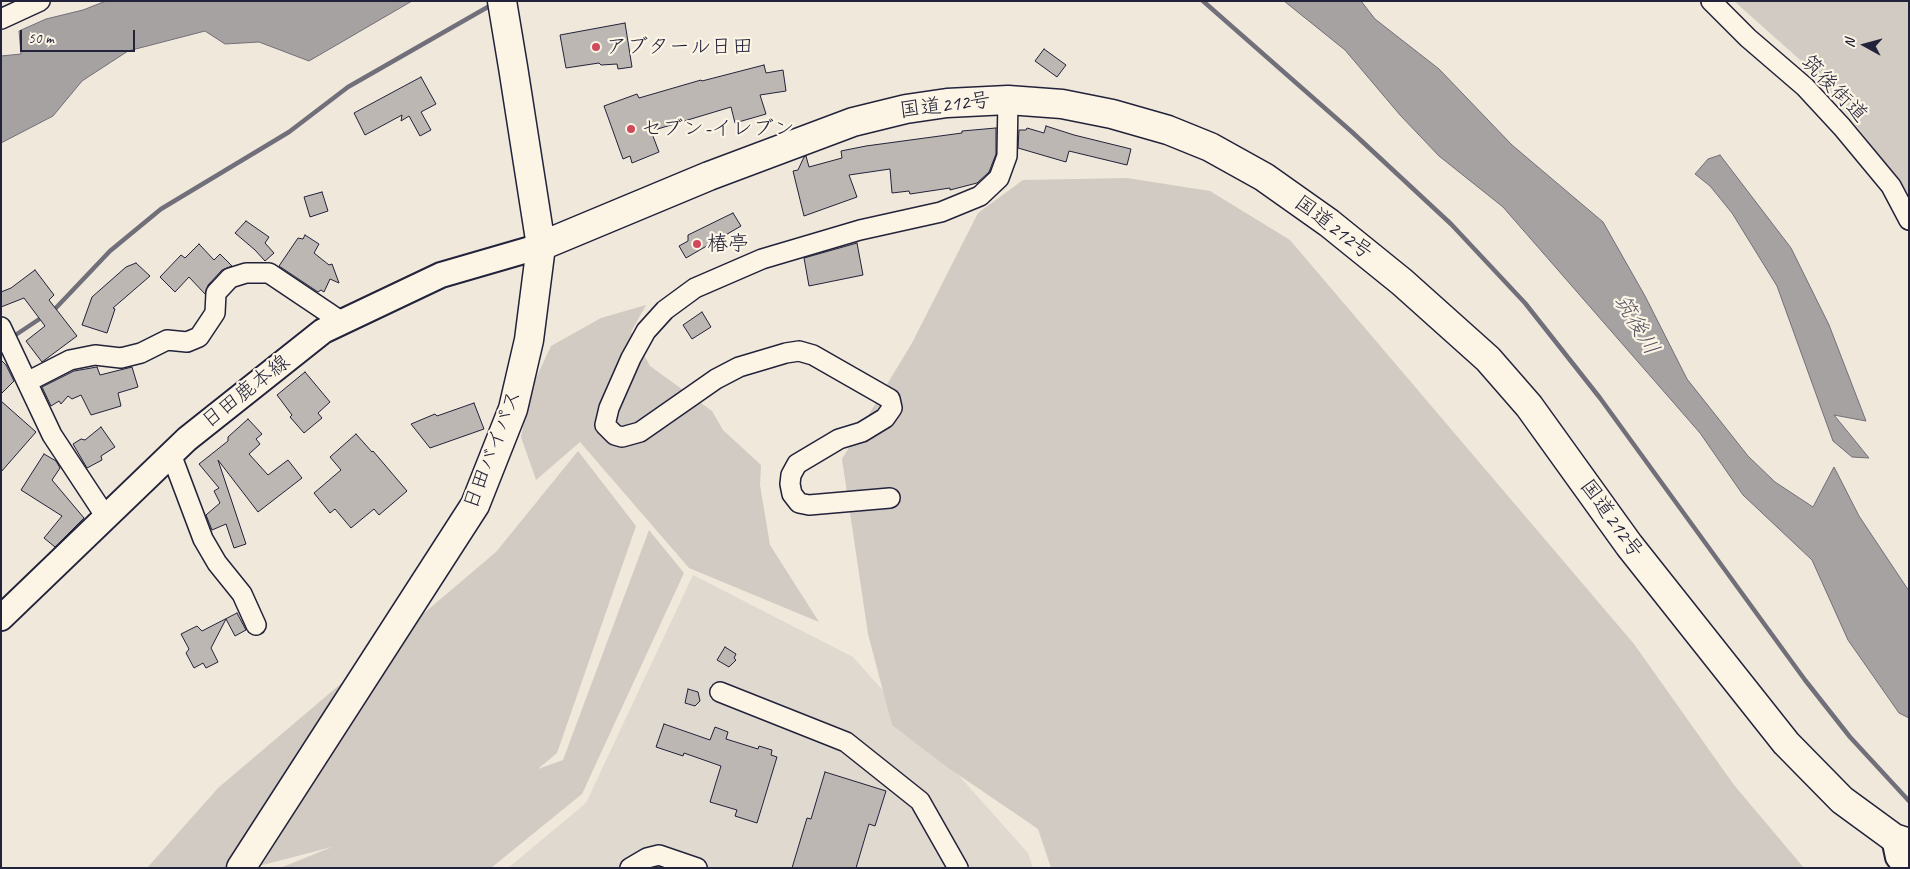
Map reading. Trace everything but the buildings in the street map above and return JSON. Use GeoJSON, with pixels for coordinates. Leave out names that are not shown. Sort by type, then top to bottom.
{"type":"FeatureCollection","features":[{"type":"Feature","properties":{"kind":"highway","name":"日田バイパス"},"geometry":{"type":"LineString","coordinates":[[240,868],[475,505],[513,409],[529,340],[541,246],[502,1]]}},
{"type":"Feature","properties":{"kind":"highway","name":"国道212号"},"geometry":{"type":"LineString","coordinates":[[541,246],[709,176],[853,122],[906,108],[947,103],[1008,100],[1062,104],[1112,114],[1168,130],[1210,147],[1264,177],[1329,223],[1402,282],[1488,358],[1529,406],[1629,545],[1786,743],[1842,800],[1902,841]]}},
{"type":"Feature","properties":{"kind":"main road","name":"日田鹿本線"},"geometry":{"type":"LineString","coordinates":[[1,618],[171,454],[322,331],[441,275],[541,246]]}},
{"type":"Feature","properties":{"kind":"main road"},"geometry":{"type":"LineString","coordinates":[[1902,841],[1898,857],[1907,868]]}},
{"type":"Feature","properties":{"kind":"street"},"geometry":{"type":"LineString","coordinates":[[1,19],[40,1]]}},
{"type":"Feature","properties":{"kind":"street","name":"筑後街道"},"geometry":{"type":"LineString","coordinates":[[1711,1],[1748,38],[1805,87],[1842,127],[1891,186],[1909,220]]}},
{"type":"Feature","properties":{"kind":"street"},"geometry":{"type":"LineString","coordinates":[[890,498],[809,505],[799,503],[792,494],[790,484],[797,464],[839,439],[862,432],[885,418],[892,408],[890,399],[813,355],[800,351],[786,353],[739,367],[716,379],[640,432],[622,437],[615,434],[605,425],[609,408],[631,358],[646,331],[665,310],[695,288],[762,259],[860,230],[941,212],[980,196],[999,178],[1007,156],[1008,100]]}},
{"type":"Feature","properties":{"kind":"street"},"geometry":{"type":"LineString","coordinates":[[27,382],[70,360],[96,355],[121,358],[141,354],[167,340],[187,342],[199,337],[214,313],[216,293],[230,278],[246,273],[269,273],[342,322]]}},
{"type":"Feature","properties":{"kind":"street"},"geometry":{"type":"LineString","coordinates":[[1,327],[52,435],[106,517]]}},
{"type":"Feature","properties":{"kind":"street"},"geometry":{"type":"LineString","coordinates":[[171,454],[203,539],[217,564],[242,594],[256,625]]}},
{"type":"Feature","properties":{"kind":"street"},"geometry":{"type":"LineString","coordinates":[[720,692],[846,742],[920,801],[958,868]]}},
{"type":"Feature","properties":{"kind":"street"},"geometry":{"type":"LineString","coordinates":[[630,868],[647,858],[659,855],[697,868]]}},
{"type":"Feature","properties":{"kind":"shaded area"},"geometry":{"type":"Polygon","coordinates":[[[1734,1],[1909,1],[1909,198],[1902,185],[1817,75],[1734,1]]]}},
{"type":"Feature","properties":{"kind":"shaded area"},"geometry":{"type":"Polygon","coordinates":[[[1127,178],[1210,191],[1290,240],[1634,644],[1734,785],[1804,868],[1051,868],[1038,829],[947,767],[892,725],[868,634],[842,459],[912,343],[978,213],[1023,180],[1127,178]]]}},
{"type":"Feature","properties":{"kind":"shaded area"},"geometry":{"type":"Polygon","coordinates":[[[646,305],[631,332],[650,366],[712,411],[723,430],[761,465],[760,485],[770,545],[819,622],[689,568],[580,442],[536,480],[521,437],[531,389],[551,346],[601,318],[646,305]]]}},
{"type":"Feature","properties":{"kind":"shaded area"},"geometry":{"type":"Polygon","coordinates":[[[578,451],[636,526],[557,753],[538,769],[563,760],[649,530],[684,573],[582,794],[491,868],[280,868],[332,847],[251,868],[147,868],[218,788],[496,552],[578,451]]]}},
{"type":"Feature","properties":{"kind":"shaded area"},"geometry":{"type":"Polygon","coordinates":[[[693,575],[853,657],[1028,853],[1033,868],[508,868],[586,803],[693,575]]]}},
{"type":"Feature","properties":{"kind":"water"},"geometry":{"type":"Polygon","coordinates":[[[106,1],[412,1],[309,61],[259,42],[225,44],[205,31],[128,51],[82,81],[53,116],[1,143],[1,56],[21,54],[19,31],[46,19],[83,10],[106,1]]]}},
{"type":"Feature","properties":{"kind":"water","name":"筑後川"},"geometry":{"type":"Polygon","coordinates":[[[1284,1],[1361,1],[1375,19],[1439,69],[1512,145],[1603,222],[1645,296],[1687,379],[1748,456],[1775,482],[1813,507],[1834,467],[1859,516],[1909,591],[1909,718],[1899,713],[1848,640],[1812,560],[1743,495],[1700,433],[1503,207],[1439,156],[1400,115],[1345,50],[1284,1]]]}},
{"type":"Feature","properties":{"kind":"water"},"geometry":{"type":"Polygon","coordinates":[[[1720,155],[1791,248],[1829,325],[1866,421],[1834,415],[1869,458],[1852,457],[1833,441],[1777,286],[1732,213],[1710,186],[1695,174],[1708,159],[1720,155]]]}},
{"type":"Feature","properties":{"kind":"waterway"},"geometry":{"type":"LineString","coordinates":[[1203,1],[1352,132],[1451,224],[1525,303],[1600,398],[1805,680],[1850,737],[1909,801]]}},
{"type":"Feature","properties":{"kind":"waterway"},"geometry":{"type":"LineString","coordinates":[[53,311],[110,251],[161,209],[289,132],[348,87],[493,4]]}},
{"type":"Feature","properties":{"kind":"waterway"},"geometry":{"type":"LineString","coordinates":[[11,338],[44,316]]}},
{"type":"Feature","properties":{"kind":"place","name":"アブタール日田"},"geometry":{"type":"Point","coordinates":[596,47]}},
{"type":"Feature","properties":{"kind":"place","name":"セブン-イレブン"},"geometry":{"type":"Point","coordinates":[631,129]}},
{"type":"Feature","properties":{"kind":"place","name":"椿亭"},"geometry":{"type":"Point","coordinates":[697,244]}}]}
